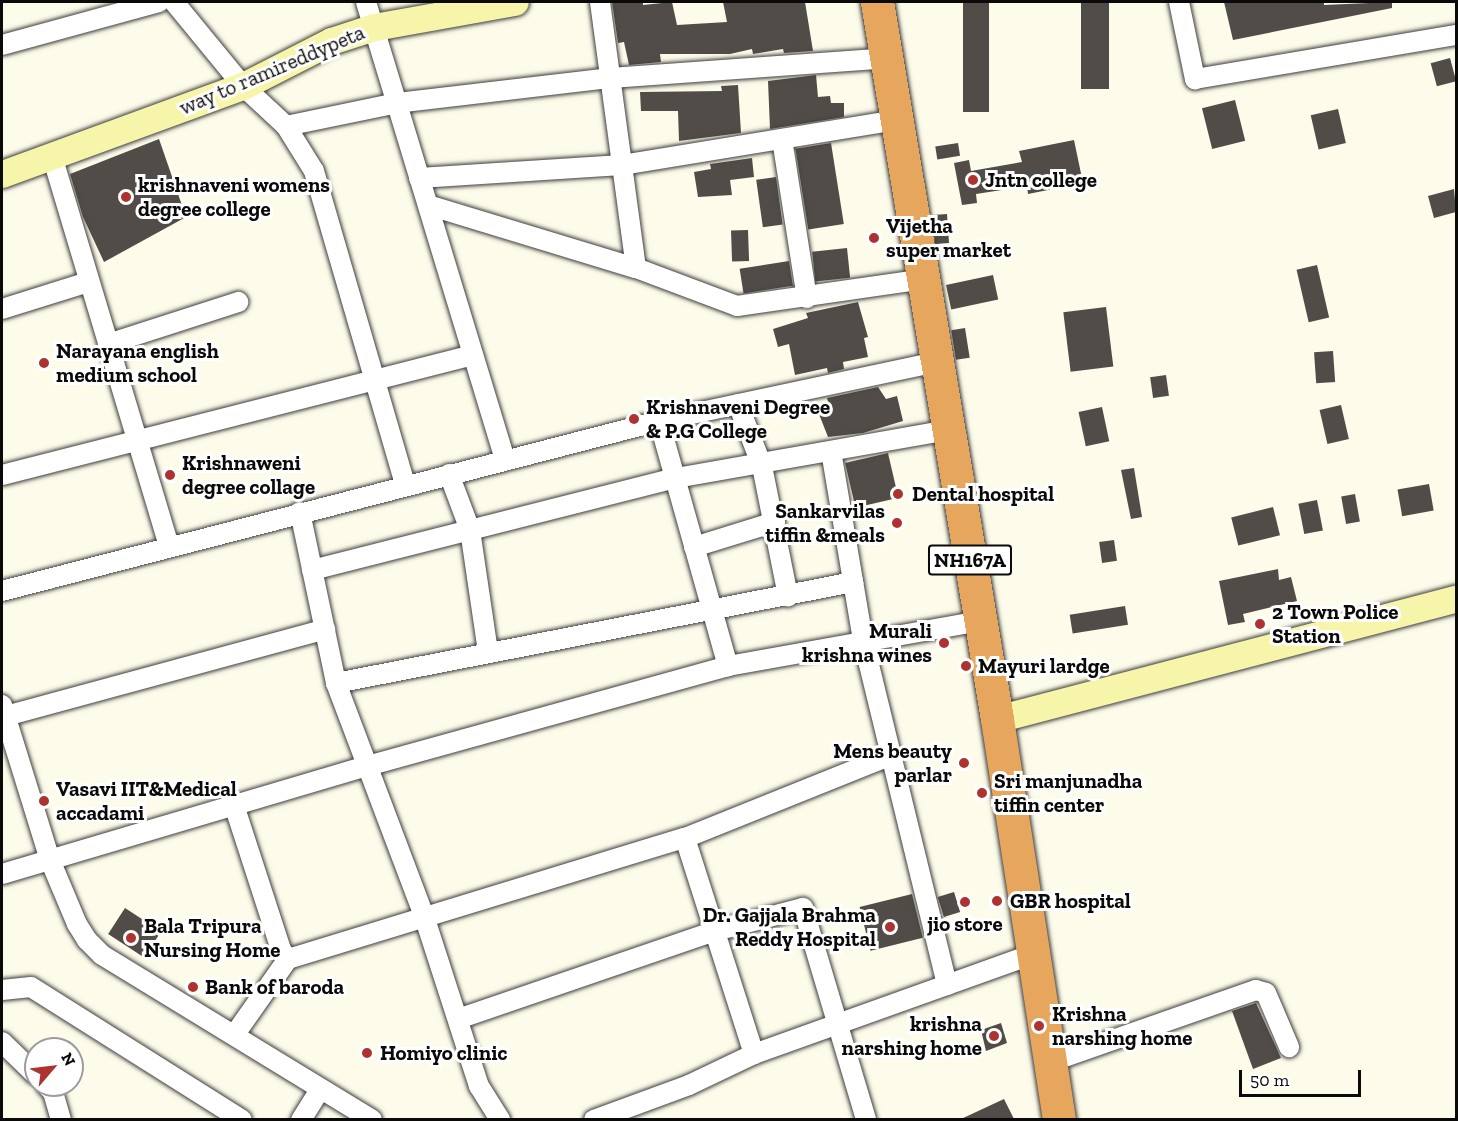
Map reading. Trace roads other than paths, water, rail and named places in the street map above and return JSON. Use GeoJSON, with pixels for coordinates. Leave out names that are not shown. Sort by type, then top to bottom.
{"type":"FeatureCollection","features":[{"type":"Feature","properties":{"kind":"highway","name":"NH167A"},"geometry":{"type":"LineString","coordinates":[[877,2],[997,719],[1059,1119]]}},
{"type":"Feature","properties":{"kind":"street"},"geometry":{"type":"LineString","coordinates":[[2,45],[159,2]]}},
{"type":"Feature","properties":{"kind":"street"},"geometry":{"type":"LineString","coordinates":[[174,2],[243,86],[286,126],[323,192],[405,484]]}},
{"type":"Feature","properties":{"kind":"street"},"geometry":{"type":"LineString","coordinates":[[366,2],[505,460]]}},
{"type":"Feature","properties":{"kind":"street","name":"way to ramireddypeta"},"geometry":{"type":"LineString","coordinates":[[2,174],[243,86],[332,42],[374,27],[515,2]]}},
{"type":"Feature","properties":{"kind":"street"},"geometry":{"type":"LineString","coordinates":[[600,2],[636,268]]}},
{"type":"Feature","properties":{"kind":"street"},"geometry":{"type":"LineString","coordinates":[[1179,2],[1195,79],[1456,35]]}},
{"type":"Feature","properties":{"kind":"street"},"geometry":{"type":"LineString","coordinates":[[286,126],[397,103],[610,78],[887,58]]}},
{"type":"Feature","properties":{"kind":"street"},"geometry":{"type":"LineString","coordinates":[[419,178],[622,165],[898,120]]}},
{"type":"Feature","properties":{"kind":"street"},"geometry":{"type":"LineString","coordinates":[[783,139],[807,298]]}},
{"type":"Feature","properties":{"kind":"street"},"geometry":{"type":"LineString","coordinates":[[52,156],[169,547]]}},
{"type":"Feature","properties":{"kind":"street"},"geometry":{"type":"LineString","coordinates":[[428,205],[636,268],[736,306],[807,298],[924,279]]}},
{"type":"Feature","properties":{"kind":"street"},"geometry":{"type":"LineString","coordinates":[[2,309],[88,282]]}},
{"type":"Feature","properties":{"kind":"street"},"geometry":{"type":"LineString","coordinates":[[108,344],[238,302]]}},
{"type":"Feature","properties":{"kind":"street"},"geometry":{"type":"LineString","coordinates":[[2,476],[473,355]]}},
{"type":"Feature","properties":{"kind":"street"},"geometry":{"type":"LineString","coordinates":[[2,591],[405,484],[659,421],[938,362]]}},
{"type":"Feature","properties":{"kind":"street"},"geometry":{"type":"LineString","coordinates":[[738,404],[762,466],[788,596]]}},
{"type":"Feature","properties":{"kind":"street"},"geometry":{"type":"LineString","coordinates":[[659,421],[728,666]]}},
{"type":"Feature","properties":{"kind":"street"},"geometry":{"type":"LineString","coordinates":[[312,570],[676,478],[762,466],[948,429]]}},
{"type":"Feature","properties":{"kind":"street"},"geometry":{"type":"LineString","coordinates":[[831,451],[863,640],[889,756],[947,986]]}},
{"type":"Feature","properties":{"kind":"street"},"geometry":{"type":"LineString","coordinates":[[449,474],[470,530],[488,652]]}},
{"type":"Feature","properties":{"kind":"street"},"geometry":{"type":"LineString","coordinates":[[300,512],[336,684],[364,766],[425,919],[479,1086],[500,1119]]}},
{"type":"Feature","properties":{"kind":"street"},"geometry":{"type":"LineString","coordinates":[[694,547],[775,522]]}},
{"type":"Feature","properties":{"kind":"street"},"geometry":{"type":"LineString","coordinates":[[336,684],[488,652],[712,612],[853,582]]}},
{"type":"Feature","properties":{"kind":"street"},"geometry":{"type":"LineString","coordinates":[[997,719],[1456,599]]}},
{"type":"Feature","properties":{"kind":"street"},"geometry":{"type":"LineString","coordinates":[[2,874],[364,766],[728,666],[863,640],[981,621]]}},
{"type":"Feature","properties":{"kind":"street"},"geometry":{"type":"LineString","coordinates":[[325,629],[3,713],[50,860],[76,924],[102,955],[235,1034],[320,1090],[372,1119]]}},
{"type":"Feature","properties":{"kind":"street"},"geometry":{"type":"LineString","coordinates":[[235,1034],[288,959],[685,838],[889,756]]}},
{"type":"Feature","properties":{"kind":"street"},"geometry":{"type":"LineString","coordinates":[[234,805],[281,950],[288,959]]}},
{"type":"Feature","properties":{"kind":"street"},"geometry":{"type":"LineString","coordinates":[[685,838],[753,1054]]}},
{"type":"Feature","properties":{"kind":"street"},"geometry":{"type":"LineString","coordinates":[[458,1019],[715,931],[803,908],[835,1024],[866,1119]]}},
{"type":"Feature","properties":{"kind":"street"},"geometry":{"type":"LineString","coordinates":[[594,1119],[689,1085],[753,1054],[947,986],[1033,953]]}},
{"type":"Feature","properties":{"kind":"street"},"geometry":{"type":"LineString","coordinates":[[2,990],[32,987],[242,1119]]}},
{"type":"Feature","properties":{"kind":"street"},"geometry":{"type":"LineString","coordinates":[[1050,1062],[1256,990],[1266,993],[1289,1047]]}},
{"type":"Feature","properties":{"kind":"street"},"geometry":{"type":"LineString","coordinates":[[2,1042],[24,1064]]}},
{"type":"Feature","properties":{"kind":"street"},"geometry":{"type":"LineString","coordinates":[[301,1119],[320,1090]]}},
{"type":"Feature","properties":{"kind":"street"},"geometry":{"type":"LineString","coordinates":[[54,1097],[61,1119]]}},
{"type":"Feature","properties":{"kind":"place","name":"Jntn college"},"geometry":{"type":"Point","coordinates":[973,180]}},
{"type":"Feature","properties":{"kind":"place","name":"krishnaveni womens degree college"},"geometry":{"type":"Point","coordinates":[126,197]}},
{"type":"Feature","properties":{"kind":"place","name":"Vijetha super market"},"geometry":{"type":"Point","coordinates":[874,238]}},
{"type":"Feature","properties":{"kind":"place","name":"Narayana english medium school"},"geometry":{"type":"Point","coordinates":[44,363]}},
{"type":"Feature","properties":{"kind":"place","name":"Krishnaveni Degree & P.G College"},"geometry":{"type":"Point","coordinates":[634,419]}},
{"type":"Feature","properties":{"kind":"place","name":"Krishnaweni degree collage"},"geometry":{"type":"Point","coordinates":[170,475]}},
{"type":"Feature","properties":{"kind":"place","name":"Dental hospital"},"geometry":{"type":"Point","coordinates":[898,494]}},
{"type":"Feature","properties":{"kind":"place","name":"Sankarvilas tiffin &meals"},"geometry":{"type":"Point","coordinates":[897,523]}},
{"type":"Feature","properties":{"kind":"place","name":"2 Town Police Station"},"geometry":{"type":"Point","coordinates":[1260,624]}},
{"type":"Feature","properties":{"kind":"place","name":"Murali krishna wines"},"geometry":{"type":"Point","coordinates":[944,643]}},
{"type":"Feature","properties":{"kind":"place","name":"Mayuri lardge"},"geometry":{"type":"Point","coordinates":[966,666]}},
{"type":"Feature","properties":{"kind":"place","name":"Mens beauty parlar"},"geometry":{"type":"Point","coordinates":[964,763]}},
{"type":"Feature","properties":{"kind":"place","name":"Sri manjunadha tiffin center"},"geometry":{"type":"Point","coordinates":[982,793]}},
{"type":"Feature","properties":{"kind":"place","name":"Vasavi IIT&Medical accadami"},"geometry":{"type":"Point","coordinates":[44,801]}},
{"type":"Feature","properties":{"kind":"place","name":"GBR hospital"},"geometry":{"type":"Point","coordinates":[997,901]}},
{"type":"Feature","properties":{"kind":"place","name":"jio store"},"geometry":{"type":"Point","coordinates":[965,902]}},
{"type":"Feature","properties":{"kind":"place","name":"Dr. Gajjala Brahma Reddy Hospital"},"geometry":{"type":"Point","coordinates":[890,927]}},
{"type":"Feature","properties":{"kind":"place","name":"Bala Tripura Nursing Home"},"geometry":{"type":"Point","coordinates":[131,938]}},
{"type":"Feature","properties":{"kind":"place","name":"Bank of baroda"},"geometry":{"type":"Point","coordinates":[193,987]}},
{"type":"Feature","properties":{"kind":"place","name":"Krishna narshing home"},"geometry":{"type":"Point","coordinates":[1039,1026]}},
{"type":"Feature","properties":{"kind":"place","name":"krishna narshing home"},"geometry":{"type":"Point","coordinates":[994,1036]}},
{"type":"Feature","properties":{"kind":"place","name":"Homiyo clinic"},"geometry":{"type":"Point","coordinates":[367,1053]}}]}
